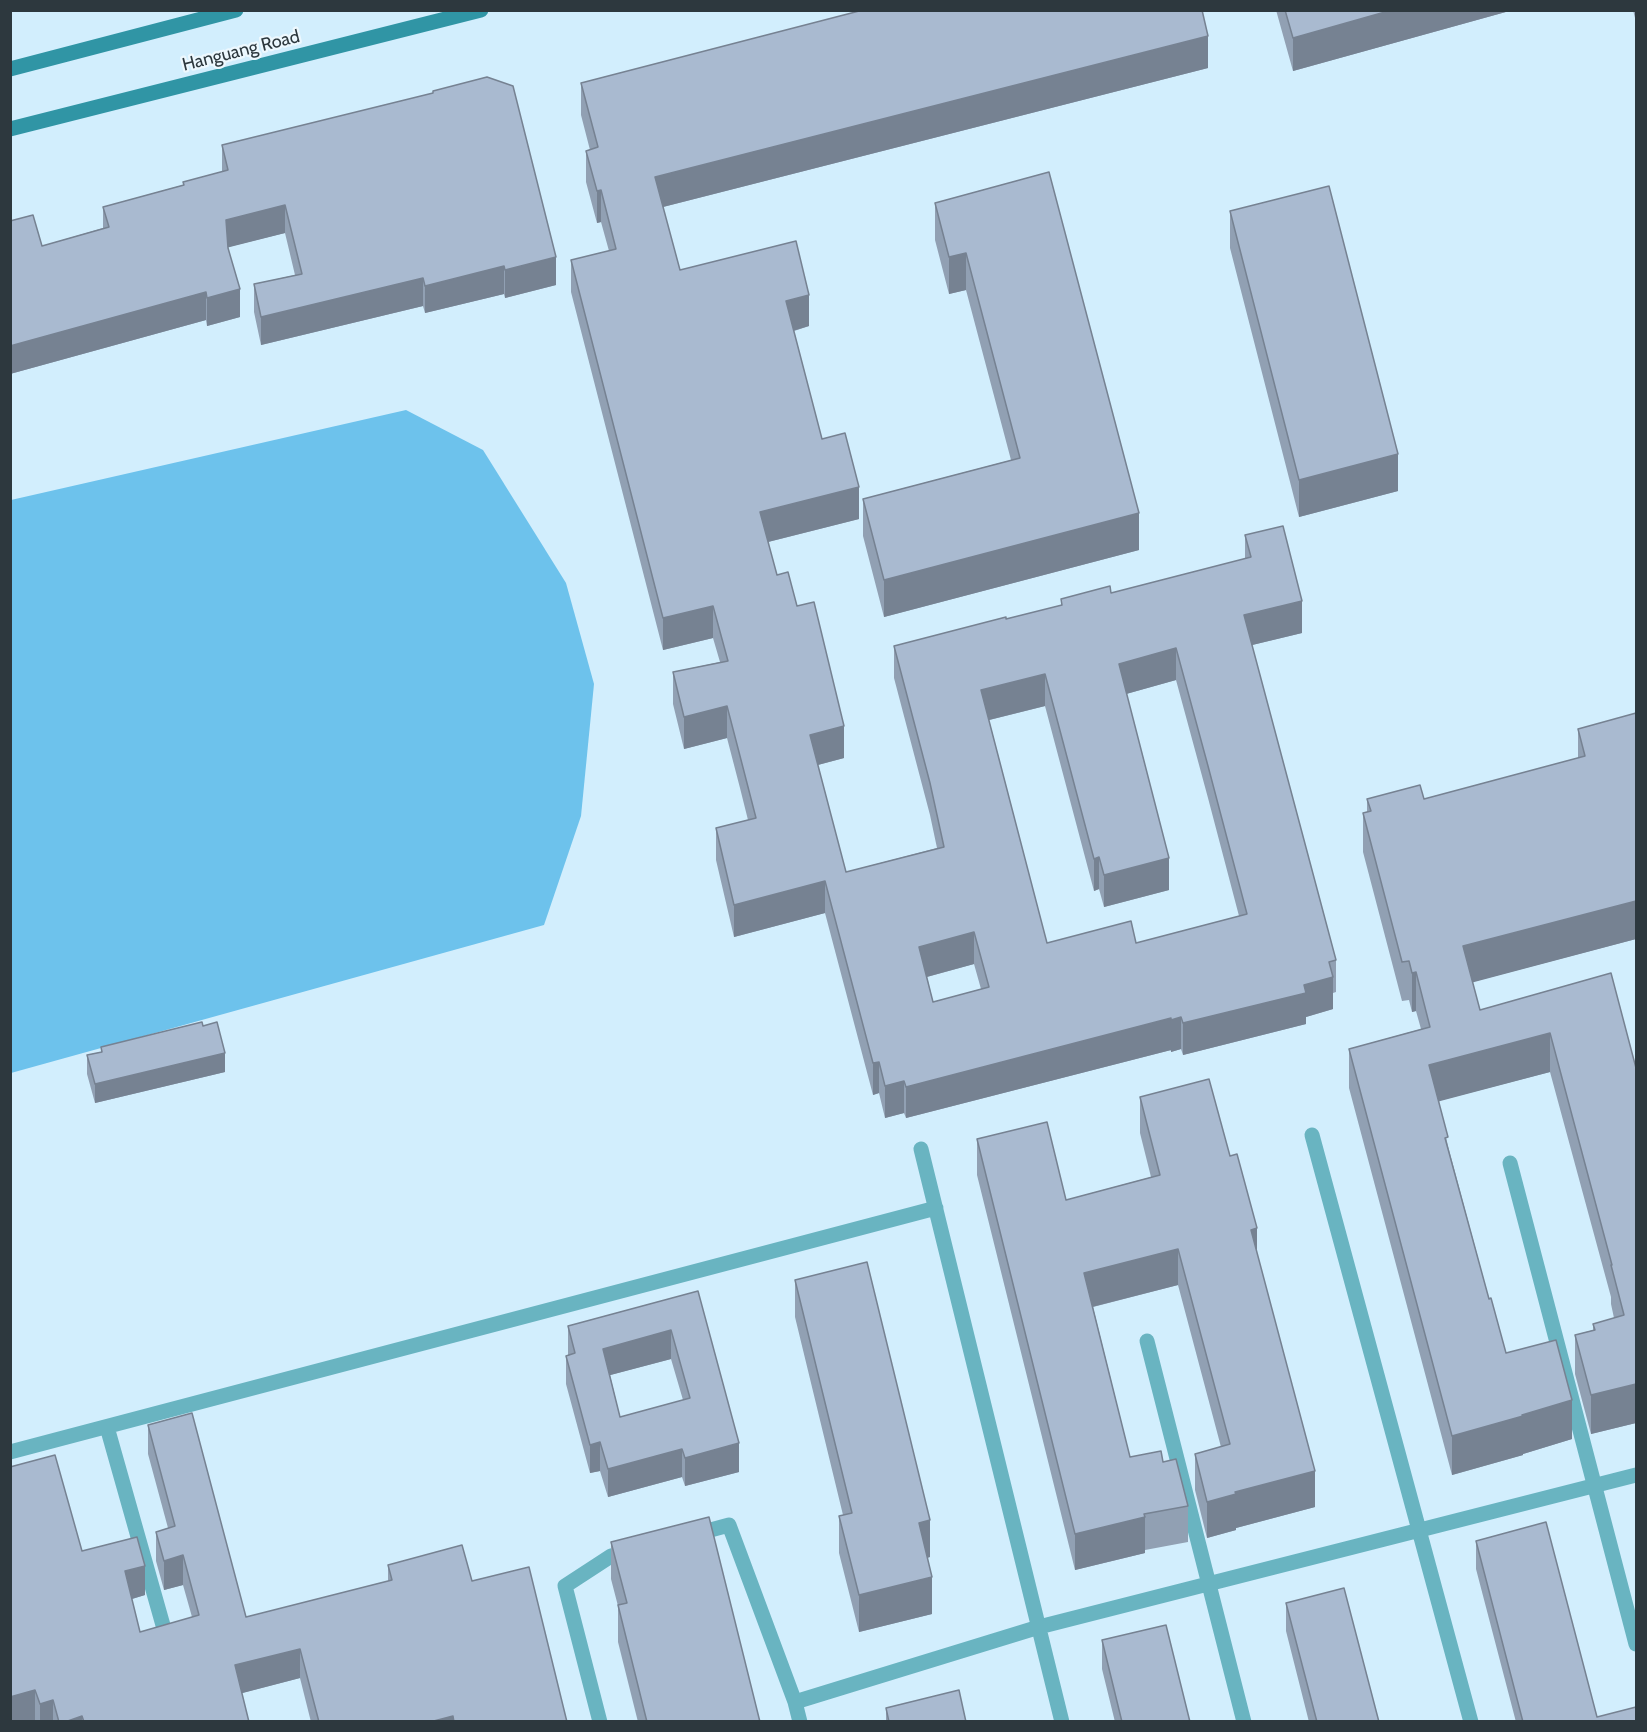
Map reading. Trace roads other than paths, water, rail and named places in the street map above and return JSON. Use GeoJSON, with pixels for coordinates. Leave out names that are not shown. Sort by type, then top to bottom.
{"type":"FeatureCollection","features":[{"type":"Feature","properties":{"kind":"main road"},"geometry":{"type":"LineString","coordinates":[[10,69],[236,10]]}},
{"type":"Feature","properties":{"kind":"main road","name":"Hanguang Road"},"geometry":{"type":"LineString","coordinates":[[10,129],[481,10]]}},
{"type":"Feature","properties":{"kind":"street"},"geometry":{"type":"LineString","coordinates":[[1311,1135],[1471,1722]]}},
{"type":"Feature","properties":{"kind":"street"},"geometry":{"type":"LineString","coordinates":[[921,1149],[1062,1722]]}},
{"type":"Feature","properties":{"kind":"street"},"geometry":{"type":"LineString","coordinates":[[1510,1163],[1636,1644]]}},
{"type":"Feature","properties":{"kind":"street"},"geometry":{"type":"LineString","coordinates":[[10,1452],[936,1208]]}},
{"type":"Feature","properties":{"kind":"street"},"geometry":{"type":"LineString","coordinates":[[1147,1341],[1244,1722]]}},
{"type":"Feature","properties":{"kind":"street"},"geometry":{"type":"LineString","coordinates":[[107,1427],[169,1644]]}},
{"type":"Feature","properties":{"kind":"street"},"geometry":{"type":"LineString","coordinates":[[795,1702],[1039,1627],[1636,1475]]}},
{"type":"Feature","properties":{"kind":"street"},"geometry":{"type":"LineString","coordinates":[[676,1539],[729,1525],[795,1702],[800,1722]]}},
{"type":"Feature","properties":{"kind":"street"},"geometry":{"type":"LineString","coordinates":[[600,1722],[565,1586],[611,1556],[643,1547]]}}]}
